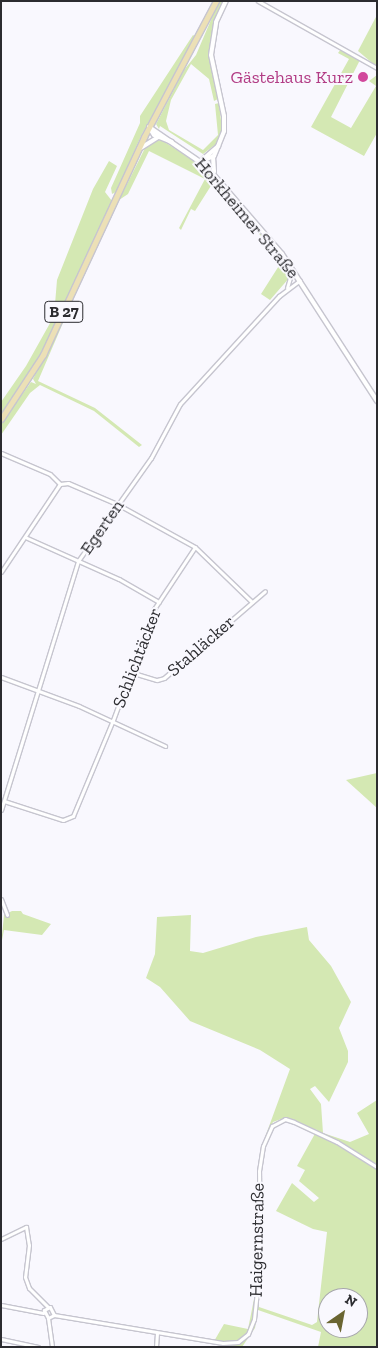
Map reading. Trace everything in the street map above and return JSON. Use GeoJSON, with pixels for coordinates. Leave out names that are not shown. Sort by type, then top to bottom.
{"type":"FeatureCollection","features":[{"type":"Feature","properties":{"kind":"main road","name":"B 27"},"geometry":{"type":"LineString","coordinates":[[1,419],[43,355],[149,127],[197,42],[216,1]]}},
{"type":"Feature","properties":{"kind":"main road"},"geometry":{"type":"LineString","coordinates":[[214,175],[213,157],[218,146],[224,116],[211,55],[214,31],[226,1]]}},
{"type":"Feature","properties":{"kind":"main road","name":"Horkheimer Straße"},"geometry":{"type":"LineString","coordinates":[[149,127],[158,137],[175,143]]}},
{"type":"Feature","properties":{"kind":"main road","name":"Horkheimer Straße"},"geometry":{"type":"LineString","coordinates":[[149,127],[201,161],[214,175],[300,280],[377,401]]}},
{"type":"Feature","properties":{"kind":"main road"},"geometry":{"type":"LineString","coordinates":[[138,150],[158,137]]}},
{"type":"Feature","properties":{"kind":"main road"},"geometry":{"type":"LineString","coordinates":[[201,161],[218,146]]}},
{"type":"Feature","properties":{"kind":"main road"},"geometry":{"type":"LineString","coordinates":[[201,161],[213,157]]}},
{"type":"Feature","properties":{"kind":"street"},"geometry":{"type":"LineString","coordinates":[[258,1],[377,68]]}},
{"type":"Feature","properties":{"kind":"street","name":"Egerten"},"geometry":{"type":"LineString","coordinates":[[287,289],[292,269]]}},
{"type":"Feature","properties":{"kind":"street","name":"Egerten"},"geometry":{"type":"LineString","coordinates":[[1,810],[36,688],[78,561],[151,458],[180,404],[287,289],[300,280]]}},
{"type":"Feature","properties":{"kind":"street"},"geometry":{"type":"LineString","coordinates":[[1,453],[50,474],[60,484],[76,486],[117,504],[195,547],[252,602]]}},
{"type":"Feature","properties":{"kind":"street"},"geometry":{"type":"LineString","coordinates":[[1,572],[60,484]]}},
{"type":"Feature","properties":{"kind":"street"},"geometry":{"type":"LineString","coordinates":[[25,537],[119,579],[159,602]]}},
{"type":"Feature","properties":{"kind":"street","name":"Schlichtäcker"},"geometry":{"type":"LineString","coordinates":[[4,801],[63,820],[70,818],[113,720],[130,672],[159,602],[195,547]]}},
{"type":"Feature","properties":{"kind":"street","name":"Stahläcker"},"geometry":{"type":"LineString","coordinates":[[130,672],[157,680],[164,678],[265,591]]}},
{"type":"Feature","properties":{"kind":"street"},"geometry":{"type":"LineString","coordinates":[[1,677],[36,688],[113,720],[165,746]]}},
{"type":"Feature","properties":{"kind":"street"},"geometry":{"type":"LineString","coordinates":[[1,899],[6,914]]}},
{"type":"Feature","properties":{"kind":"street","name":"Haigernstraße"},"geometry":{"type":"LineString","coordinates":[[54,1315],[157,1333],[230,1343],[248,1334],[254,1319],[260,1275],[258,1171],[266,1139],[276,1122],[285,1120],[301,1124],[337,1142],[377,1167]]}},
{"type":"Feature","properties":{"kind":"street"},"geometry":{"type":"LineString","coordinates":[[1,1239],[26,1227],[29,1245],[25,1277],[29,1288],[48,1307],[54,1310],[54,1315],[48,1318]]}},
{"type":"Feature","properties":{"kind":"street"},"geometry":{"type":"LineString","coordinates":[[1,1305],[43,1313],[48,1318],[52,1347]]}},
{"type":"Feature","properties":{"kind":"street"},"geometry":{"type":"LineString","coordinates":[[43,1313],[48,1307]]}},
{"type":"Feature","properties":{"kind":"street"},"geometry":{"type":"LineString","coordinates":[[156,1347],[157,1333]]}},
{"type":"Feature","properties":{"kind":"street"},"geometry":{"type":"LineString","coordinates":[[1,1339],[38,1347]]}},
{"type":"Feature","properties":{"kind":"green space"},"geometry":{"type":"Polygon","coordinates":[[[219,1],[223,1],[214,22],[209,58],[218,99],[214,101],[209,79],[191,64],[171,100],[166,121],[169,130],[203,150],[218,135],[215,104],[219,103],[222,129],[216,144],[203,154],[160,126],[159,129],[156,124],[184,70],[196,55],[219,1]]]}},
{"type":"Feature","properties":{"kind":"green space"},"geometry":{"type":"Polygon","coordinates":[[[377,15],[377,67],[358,51],[377,15]]]}},
{"type":"Feature","properties":{"kind":"green space"},"geometry":{"type":"Polygon","coordinates":[[[193,35],[196,37],[142,134],[116,192],[112,194],[111,188],[140,123],[140,116],[193,35]]]}},
{"type":"Feature","properties":{"kind":"green space"},"geometry":{"type":"Polygon","coordinates":[[[341,49],[360,60],[331,117],[351,128],[376,86],[369,81],[377,75],[377,133],[364,156],[311,127],[349,59],[338,53],[341,49]]]}},
{"type":"Feature","properties":{"kind":"green space"},"geometry":{"type":"Polygon","coordinates":[[[155,140],[163,141],[202,166],[281,256],[290,277],[270,300],[261,294],[282,261],[214,181],[195,211],[191,209],[181,230],[179,228],[205,179],[149,151],[128,194],[119,200],[145,148],[155,140]]]}},
{"type":"Feature","properties":{"kind":"green space"},"geometry":{"type":"Polygon","coordinates":[[[109,161],[117,166],[105,192],[112,201],[43,352],[1,416],[1,402],[26,366],[54,316],[57,280],[93,189],[109,161]]]}},
{"type":"Feature","properties":{"kind":"green space"},"geometry":{"type":"Polygon","coordinates":[[[78,288],[38,381],[95,408],[142,445],[139,447],[94,411],[40,385],[30,393],[1,435],[1,424],[31,382],[36,384],[33,379],[78,288]]]}},
{"type":"Feature","properties":{"kind":"green space"},"geometry":{"type":"Polygon","coordinates":[[[377,773],[377,808],[346,780],[377,773]]]}},
{"type":"Feature","properties":{"kind":"green space"},"geometry":{"type":"Polygon","coordinates":[[[12,911],[21,911],[23,914],[51,924],[42,935],[4,930],[1,945],[4,915],[12,911]]]}},
{"type":"Feature","properties":{"kind":"green space"},"geometry":{"type":"Polygon","coordinates":[[[191,915],[190,951],[203,953],[256,937],[307,927],[309,940],[331,966],[351,1002],[339,1028],[348,1051],[348,1062],[329,1102],[315,1086],[310,1089],[321,1104],[323,1133],[350,1142],[369,1134],[357,1113],[377,1100],[377,1347],[318,1347],[320,1338],[368,1338],[368,1288],[321,1288],[327,1232],[313,1229],[276,1211],[292,1183],[314,1202],[319,1198],[299,1181],[305,1170],[297,1166],[317,1130],[284,1118],[273,1122],[264,1140],[290,1069],[260,1050],[190,1021],[160,987],[146,978],[155,954],[157,917],[191,915]]]}},
{"type":"Feature","properties":{"kind":"green space"},"geometry":{"type":"Polygon","coordinates":[[[258,1279],[259,1307],[312,1325],[317,1322],[318,1313],[318,1331],[258,1310],[255,1328],[242,1347],[213,1343],[224,1324],[248,1329],[258,1279]]]}},
{"type":"Feature","properties":{"kind":"place","name":"Gästehaus Kurz"},"geometry":{"type":"Point","coordinates":[363,77]}}]}
